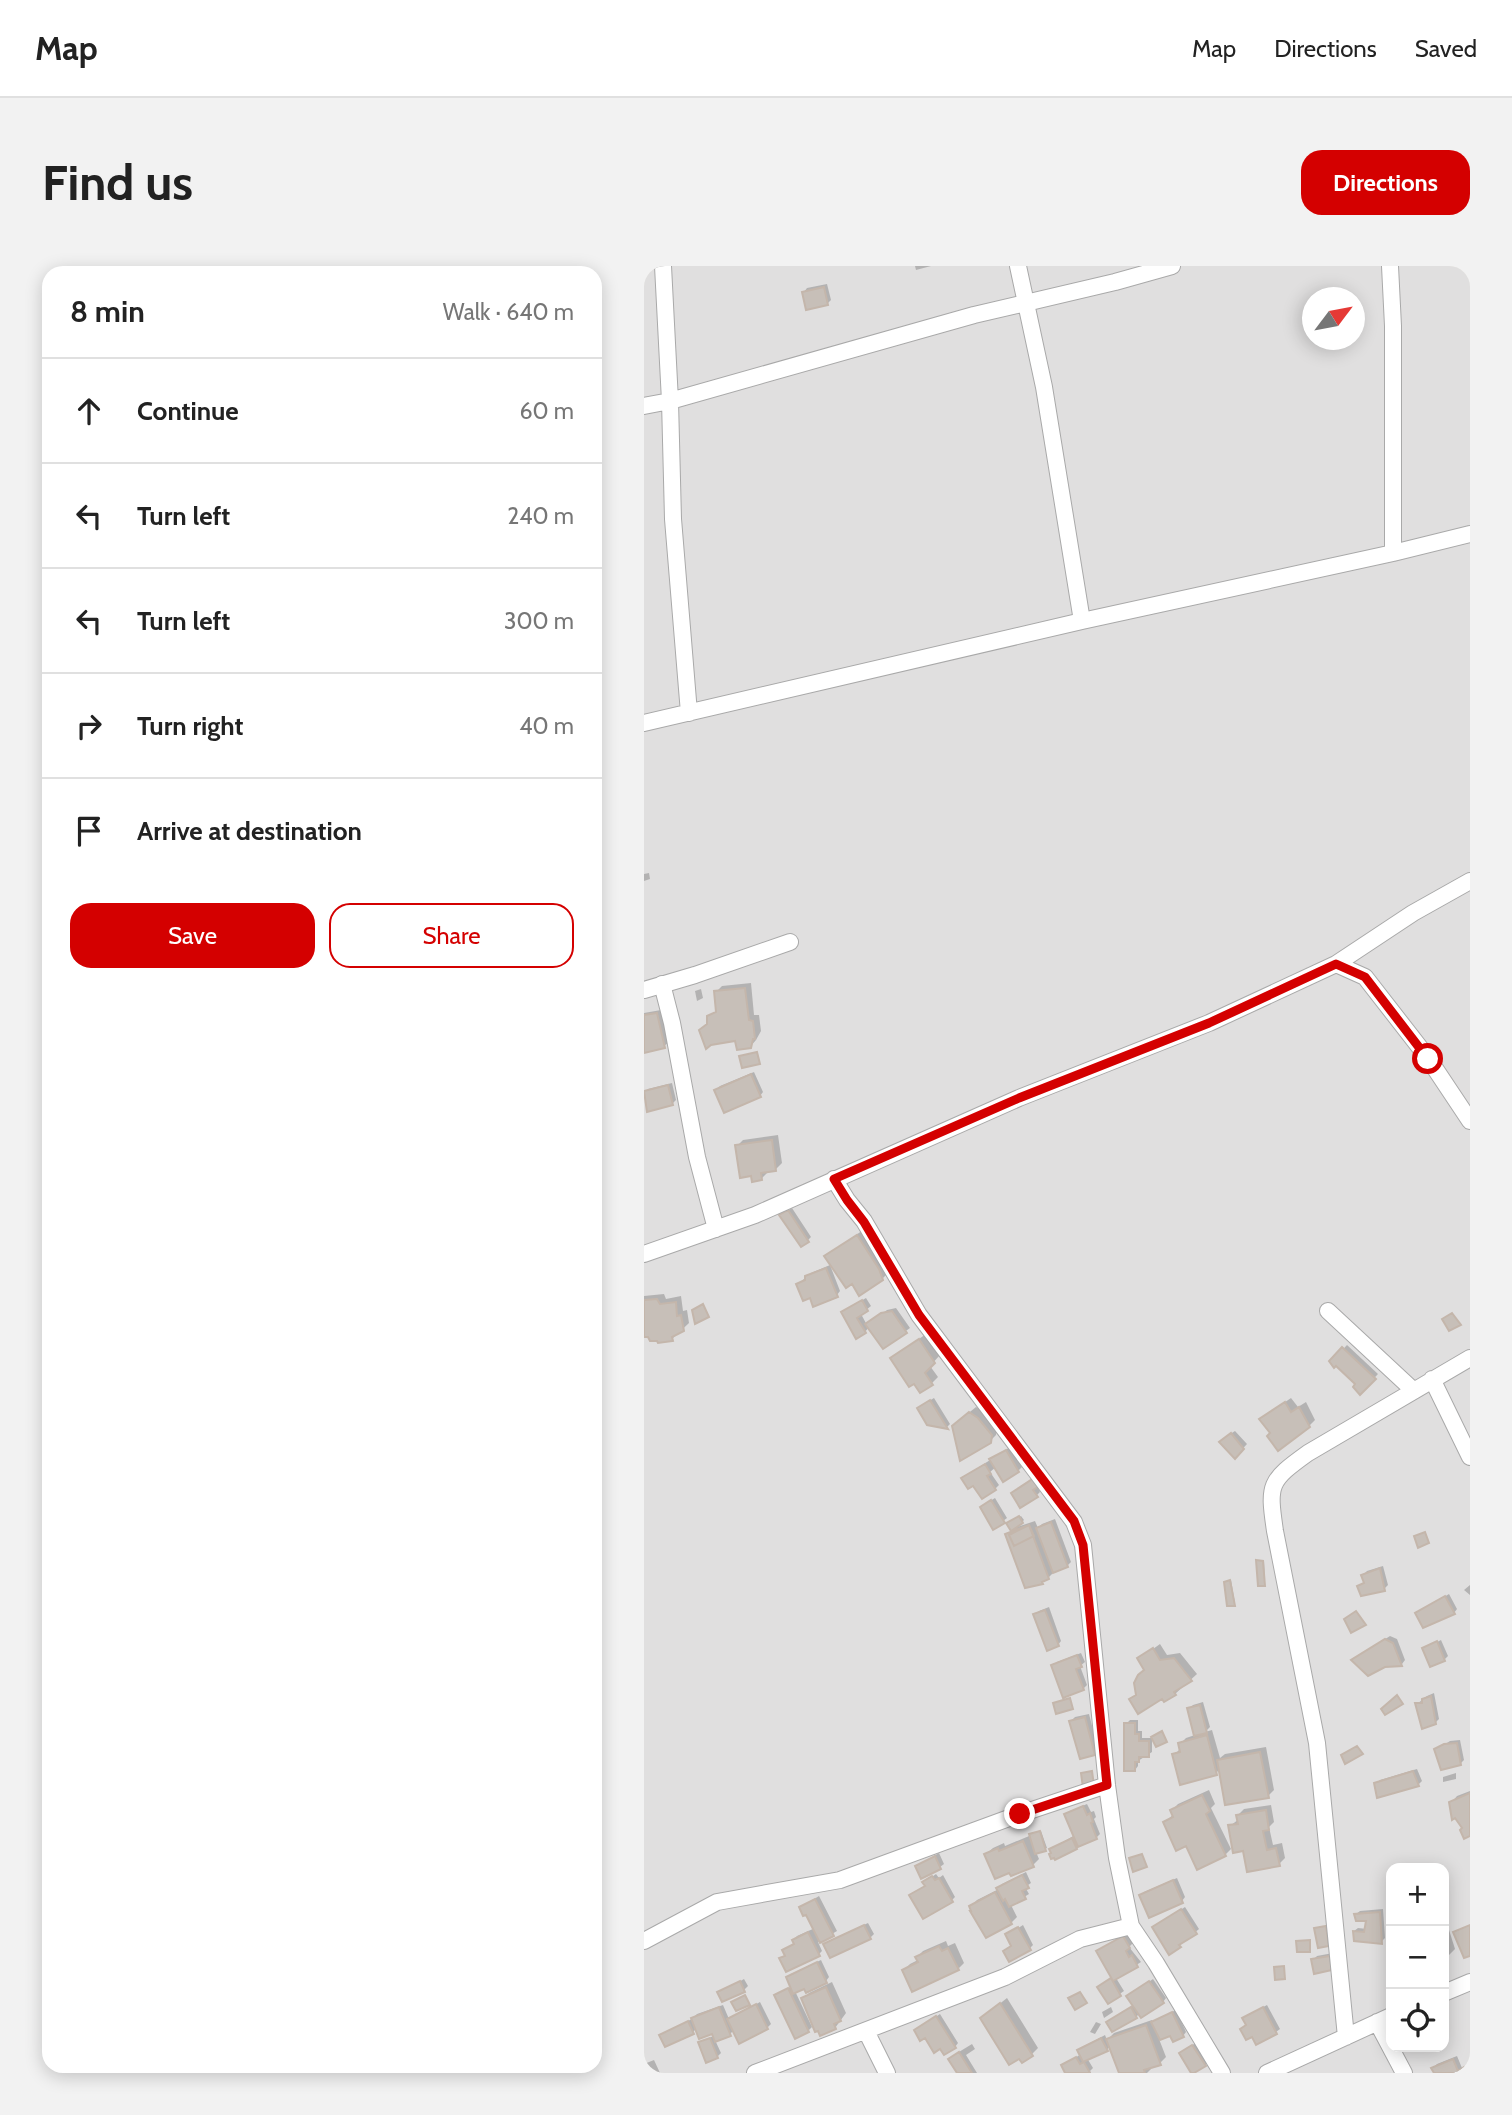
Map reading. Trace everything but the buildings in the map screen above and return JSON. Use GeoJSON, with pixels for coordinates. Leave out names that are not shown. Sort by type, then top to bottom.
{"type":"FeatureCollection","features":[{"type":"Feature","properties":{"kind":"street"},"geometry":{"type":"LineString","coordinates":[[663,266],[673,519],[689,713]]}},
{"type":"Feature","properties":{"kind":"street"},"geometry":{"type":"LineString","coordinates":[[1018,266],[1044,387],[1082,621]]}},
{"type":"Feature","properties":{"kind":"street"},"geometry":{"type":"LineString","coordinates":[[644,406],[974,315],[1172,266]]}},
{"type":"Feature","properties":{"kind":"street"},"geometry":{"type":"LineString","coordinates":[[1390,266],[1393,326],[1393,554]]}},
{"type":"Feature","properties":{"kind":"street"},"geometry":{"type":"LineString","coordinates":[[644,723],[1082,621],[1393,554],[1470,534]]}},
{"type":"Feature","properties":{"kind":"street"},"geometry":{"type":"LineString","coordinates":[[644,1254],[755,1215],[1019,1098],[1209,1023],[1336,964],[1413,913],[1470,881]]}},
{"type":"Feature","properties":{"kind":"street"},"geometry":{"type":"LineString","coordinates":[[644,990],[790,942]]}},
{"type":"Feature","properties":{"kind":"street"},"geometry":{"type":"LineString","coordinates":[[1365,977],[1366,944]]}},
{"type":"Feature","properties":{"kind":"street"},"geometry":{"type":"LineString","coordinates":[[1336,964],[1365,977],[1428,1059],[1470,1121]]}},
{"type":"Feature","properties":{"kind":"street"},"geometry":{"type":"LineString","coordinates":[[662,984],[697,1157],[716,1229]]}},
{"type":"Feature","properties":{"kind":"street"},"geometry":{"type":"LineString","coordinates":[[834,1179],[864,1222],[919,1315],[1074,1521],[1083,1545],[1107,1785],[1117,1858],[1131,1926],[1222,2073]]}},
{"type":"Feature","properties":{"kind":"street"},"geometry":{"type":"LineString","coordinates":[[1328,1311],[1413,1390]]}},
{"type":"Feature","properties":{"kind":"street"},"geometry":{"type":"LineString","coordinates":[[1346,2037],[1317,1743],[1275,1531],[1272,1489],[1275,1479],[1297,1461],[1470,1358]]}},
{"type":"Feature","properties":{"kind":"street"},"geometry":{"type":"LineString","coordinates":[[1432,1379],[1470,1457]]}},
{"type":"Feature","properties":{"kind":"street"},"geometry":{"type":"LineString","coordinates":[[644,1941],[717,1902],[840,1881],[1020,1814],[1107,1785]]}},
{"type":"Feature","properties":{"kind":"street"},"geometry":{"type":"LineString","coordinates":[[755,2073],[1005,1977],[1080,1939],[1131,1926]]}},
{"type":"Feature","properties":{"kind":"street"},"geometry":{"type":"LineString","coordinates":[[1449,1991],[1470,1982]]}},
{"type":"Feature","properties":{"kind":"street"},"geometry":{"type":"LineString","coordinates":[[1267,2073],[1384,2019],[1404,2073]]}},
{"type":"Feature","properties":{"kind":"street"},"geometry":{"type":"LineString","coordinates":[[866,2031],[887,2073]]}},
{"type":"Feature","properties":{"kind":"shaded area"},"geometry":{"type":"Polygon","coordinates":[[[644,266],[1470,266],[1470,2073],[644,2073],[644,266]]]}},
{"type":"Feature","properties":{"kind":"route"},"geometry":{"type":"LineString","coordinates":[[1020,1814],[1107,1785],[1083,1545],[1074,1521],[919,1315],[864,1222],[834,1179],[1019,1098],[1209,1023],[1336,964],[1365,977],[1428,1059]]}}]}
